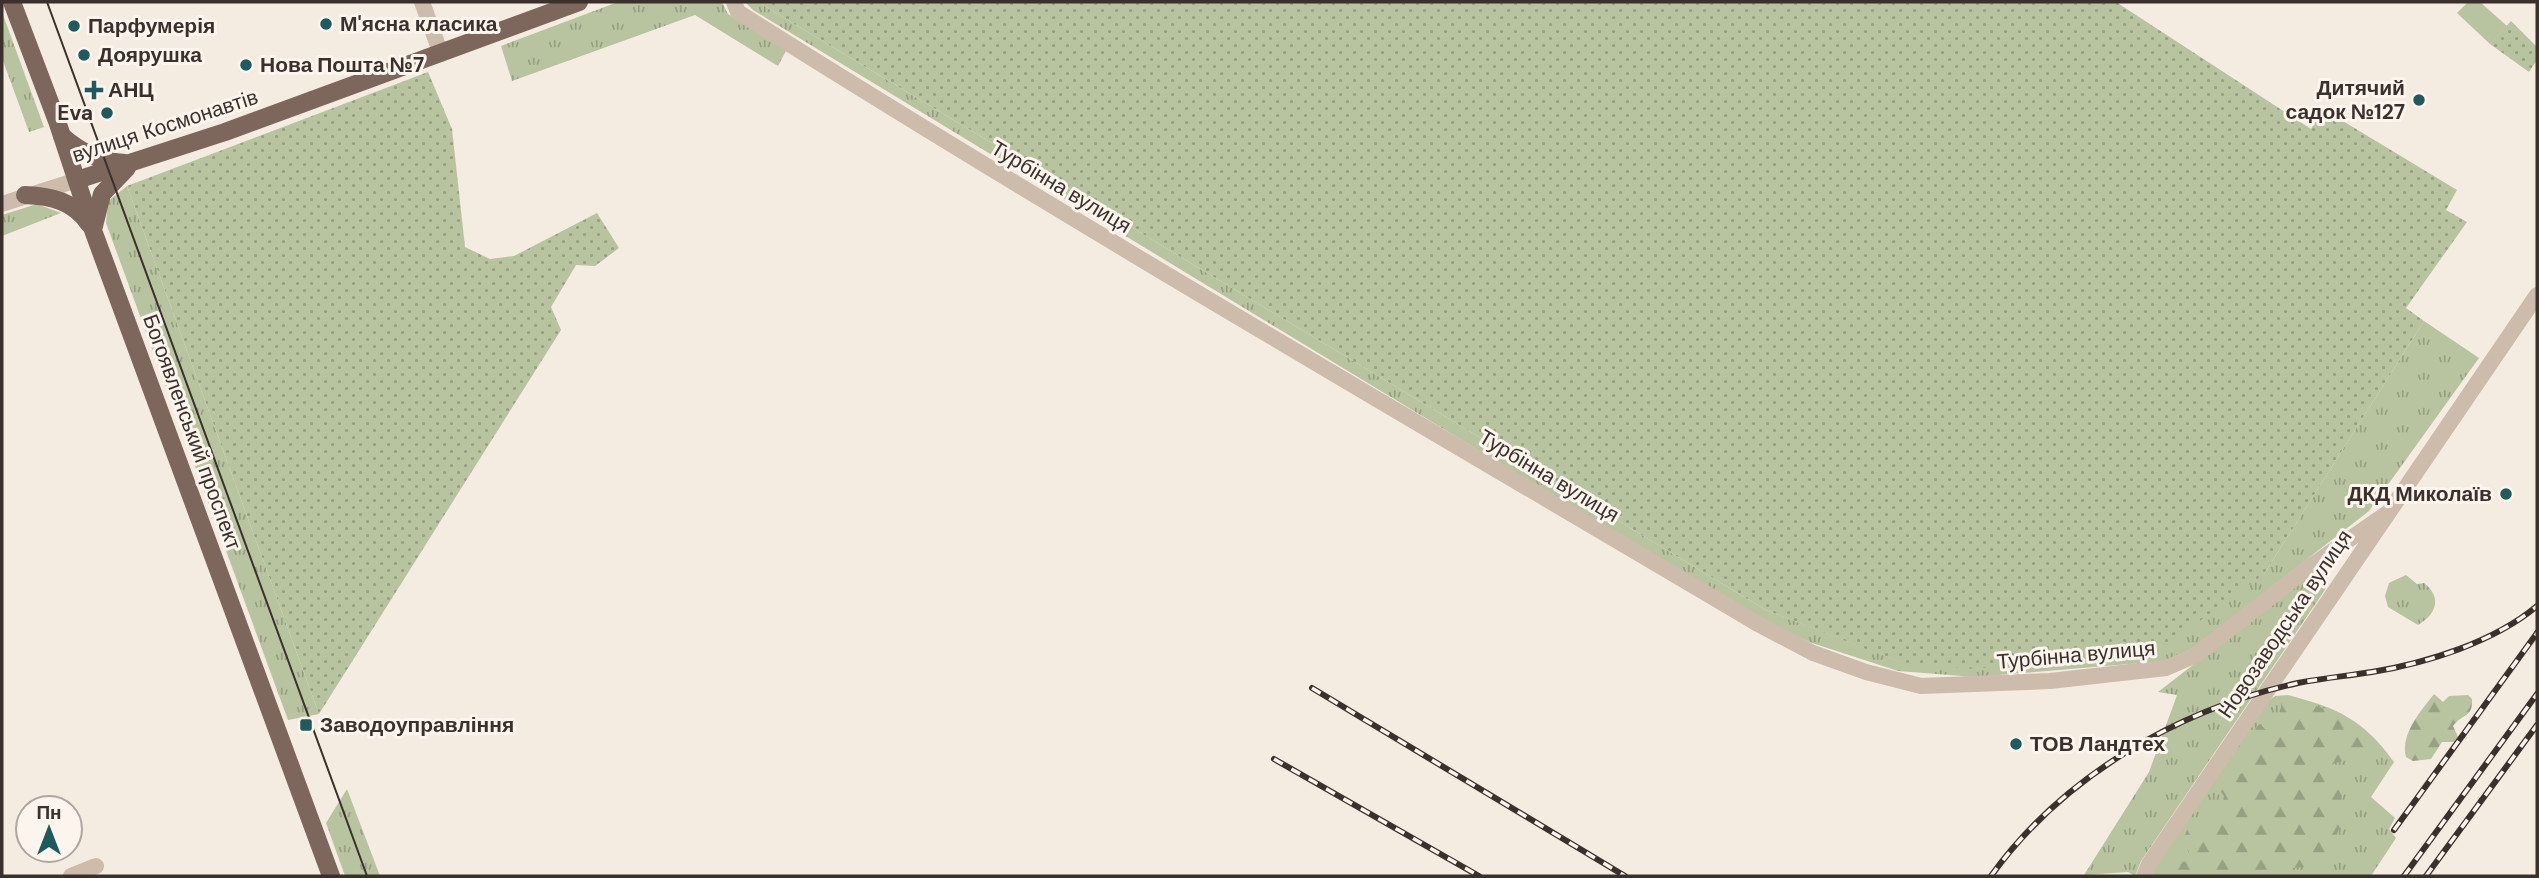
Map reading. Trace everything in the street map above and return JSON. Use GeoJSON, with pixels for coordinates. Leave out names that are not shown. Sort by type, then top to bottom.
{"type":"FeatureCollection","features":[{"type":"Feature","properties":{"kind":"main road","name":"Богоявленський проспект"},"geometry":{"type":"LineString","coordinates":[[12,2],[62,136],[94,233],[331,876]]}},
{"type":"Feature","properties":{"kind":"main road","name":"вулиця Космонавтів"},"geometry":{"type":"LineString","coordinates":[[77,180],[441,54],[579,2]]}},
{"type":"Feature","properties":{"kind":"main road"},"geometry":{"type":"LineString","coordinates":[[62,136],[84,153],[132,163]]}},
{"type":"Feature","properties":{"kind":"main road"},"geometry":{"type":"LineString","coordinates":[[94,233],[95,213],[102,194],[132,163]]}},
{"type":"Feature","properties":{"kind":"main road"},"geometry":{"type":"LineString","coordinates":[[25,195],[55,198],[71,206],[85,218],[94,233]]}},
{"type":"Feature","properties":{"kind":"street"},"geometry":{"type":"LineString","coordinates":[[422,2],[441,54]]}},
{"type":"Feature","properties":{"kind":"street","name":"Турбінна вулиця"},"geometry":{"type":"LineString","coordinates":[[734,2],[738,12],[1167,276],[1758,624],[1813,653],[1866,672],[1921,685],[2050,681],[2166,668],[2196,655],[2308,568],[2386,514]]}},
{"type":"Feature","properties":{"kind":"street","name":"вулиця Космонавтів"},"geometry":{"type":"LineString","coordinates":[[2,204],[77,180]]}},
{"type":"Feature","properties":{"kind":"street","name":"Новозаводська вулиця"},"geometry":{"type":"LineString","coordinates":[[2144,876],[2195,795],[2537,296]]}},
{"type":"Feature","properties":{"kind":"street"},"geometry":{"type":"LineString","coordinates":[[71,876],[96,866]]}},
{"type":"Feature","properties":{"kind":"green space"},"geometry":{"type":"Polygon","coordinates":[[[618,2],[722,2],[728,14],[787,49],[778,66],[695,15],[512,81],[501,46],[618,2]]]}},
{"type":"Feature","properties":{"kind":"green space"},"geometry":{"type":"Polygon","coordinates":[[[745,2],[758,2],[1766,610],[1901,662],[2264,574],[2424,321],[2479,358],[2369,511],[2193,648],[2165,661],[1975,677],[1898,671],[1812,643],[1760,621],[753,10],[745,2]]]}},
{"type":"Feature","properties":{"kind":"green space"},"geometry":{"type":"Polygon","coordinates":[[[758,2],[2116,2],[2311,129],[2323,109],[2457,190],[2446,210],[2467,222],[2406,308],[2424,321],[2264,574],[2171,642],[1975,669],[1900,662],[1766,610],[758,2]]]}},
{"type":"Feature","properties":{"kind":"green space"},"geometry":{"type":"Polygon","coordinates":[[[2468,2],[2480,2],[2507,26],[2490,44],[2457,13],[2468,2]]]}},
{"type":"Feature","properties":{"kind":"green space"},"geometry":{"type":"Polygon","coordinates":[[[2,12],[44,127],[29,132],[2,58],[2,12]]]}},
{"type":"Feature","properties":{"kind":"green space"},"geometry":{"type":"Polygon","coordinates":[[[2511,21],[2537,47],[2537,60],[2529,72],[2490,44],[2511,21]]]}},
{"type":"Feature","properties":{"kind":"green space"},"geometry":{"type":"Polygon","coordinates":[[[428,72],[452,129],[465,247],[490,259],[514,256],[597,213],[619,248],[595,266],[576,265],[551,307],[561,330],[319,714],[127,186],[428,72]]]}},
{"type":"Feature","properties":{"kind":"green space"},"geometry":{"type":"Polygon","coordinates":[[[127,186],[319,714],[288,720],[106,223],[108,201],[127,186]]]}},
{"type":"Feature","properties":{"kind":"green space"},"geometry":{"type":"Polygon","coordinates":[[[37,204],[61,213],[2,236],[2,215],[37,204]]]}},
{"type":"Feature","properties":{"kind":"green space"},"geometry":{"type":"Polygon","coordinates":[[[2316,570],[2326,573],[2329,584],[2141,861],[2135,876],[2128,872],[2084,875],[2149,772],[2177,695],[2158,692],[2316,570]]]}},
{"type":"Feature","properties":{"kind":"green space"},"geometry":{"type":"Polygon","coordinates":[[[2406,575],[2417,584],[2424,583],[2430,588],[2435,600],[2433,611],[2418,625],[2388,607],[2385,596],[2389,583],[2406,575]]]}},
{"type":"Feature","properties":{"kind":"green space"},"geometry":{"type":"Polygon","coordinates":[[[2434,694],[2443,702],[2449,696],[2468,695],[2472,699],[2471,709],[2453,726],[2458,737],[2455,742],[2442,742],[2431,759],[2413,761],[2406,757],[2406,740],[2413,723],[2434,694]]]}},
{"type":"Feature","properties":{"kind":"green space"},"geometry":{"type":"Polygon","coordinates":[[[2288,695],[2321,705],[2348,718],[2372,736],[2394,762],[2371,797],[2395,818],[2389,829],[2396,838],[2371,876],[2152,876],[2155,867],[2268,701],[2275,696],[2288,695]]]}},
{"type":"Feature","properties":{"kind":"green space"},"geometry":{"type":"Polygon","coordinates":[[[2287,697],[2342,714],[2371,736],[2374,753],[2330,766],[2332,782],[2343,791],[2341,801],[2346,812],[2334,841],[2322,856],[2306,867],[2291,868],[2293,876],[2153,876],[2161,861],[2179,859],[2184,862],[2188,859],[2189,852],[2182,841],[2188,828],[2211,825],[2221,811],[2224,796],[2219,789],[2219,776],[2229,768],[2240,774],[2251,771],[2248,758],[2253,753],[2255,728],[2260,724],[2267,731],[2272,730],[2281,716],[2281,698],[2287,697]]]}},
{"type":"Feature","properties":{"kind":"green space"},"geometry":{"type":"Polygon","coordinates":[[[347,789],[380,876],[345,876],[326,823],[347,789]]]}},
{"type":"Feature","properties":{"kind":"tram line"},"geometry":{"type":"LineString","coordinates":[[47,2],[367,876]]}},
{"type":"Feature","properties":{"kind":"railway"},"geometry":{"type":"LineString","coordinates":[[1991,876],[2020,840],[2053,807],[2088,778],[2168,729],[2210,710],[2298,683],[2372,672],[2437,657],[2501,630],[2537,606]]}},
{"type":"Feature","properties":{"kind":"railway"},"geometry":{"type":"LineString","coordinates":[[2394,830],[2537,633]]}},
{"type":"Feature","properties":{"kind":"railway"},"geometry":{"type":"LineString","coordinates":[[1312,688],[1625,876]]}},
{"type":"Feature","properties":{"kind":"railway"},"geometry":{"type":"LineString","coordinates":[[2404,876],[2537,694]]}},
{"type":"Feature","properties":{"kind":"railway"},"geometry":{"type":"LineString","coordinates":[[2426,876],[2537,725]]}},
{"type":"Feature","properties":{"kind":"railway"},"geometry":{"type":"LineString","coordinates":[[1274,759],[1479,876]]}},
{"type":"Feature","properties":{"kind":"place","name":"М'ясна класика"},"geometry":{"type":"Point","coordinates":[326,24]}},
{"type":"Feature","properties":{"kind":"place","name":"Парфумерія"},"geometry":{"type":"Point","coordinates":[74,26]}},
{"type":"Feature","properties":{"kind":"place","name":"Доярушка"},"geometry":{"type":"Point","coordinates":[84,55]}},
{"type":"Feature","properties":{"kind":"place","name":"Нова Пошта №7"},"geometry":{"type":"Point","coordinates":[246,65]}},
{"type":"Feature","properties":{"kind":"place","name":"АНЦ"},"geometry":{"type":"Point","coordinates":[94,90]}},
{"type":"Feature","properties":{"kind":"place","name":"Дитячий садок №127"},"geometry":{"type":"Point","coordinates":[2419,100]}},
{"type":"Feature","properties":{"kind":"place","name":"Eva"},"geometry":{"type":"Point","coordinates":[107,113]}},
{"type":"Feature","properties":{"kind":"place","name":"ДКД Миколаїв"},"geometry":{"type":"Point","coordinates":[2506,494]}},
{"type":"Feature","properties":{"kind":"place","name":"Заводоуправління"},"geometry":{"type":"Point","coordinates":[306,725]}},
{"type":"Feature","properties":{"kind":"place","name":"ТОВ Ландтех"},"geometry":{"type":"Point","coordinates":[2016,744]}}]}
